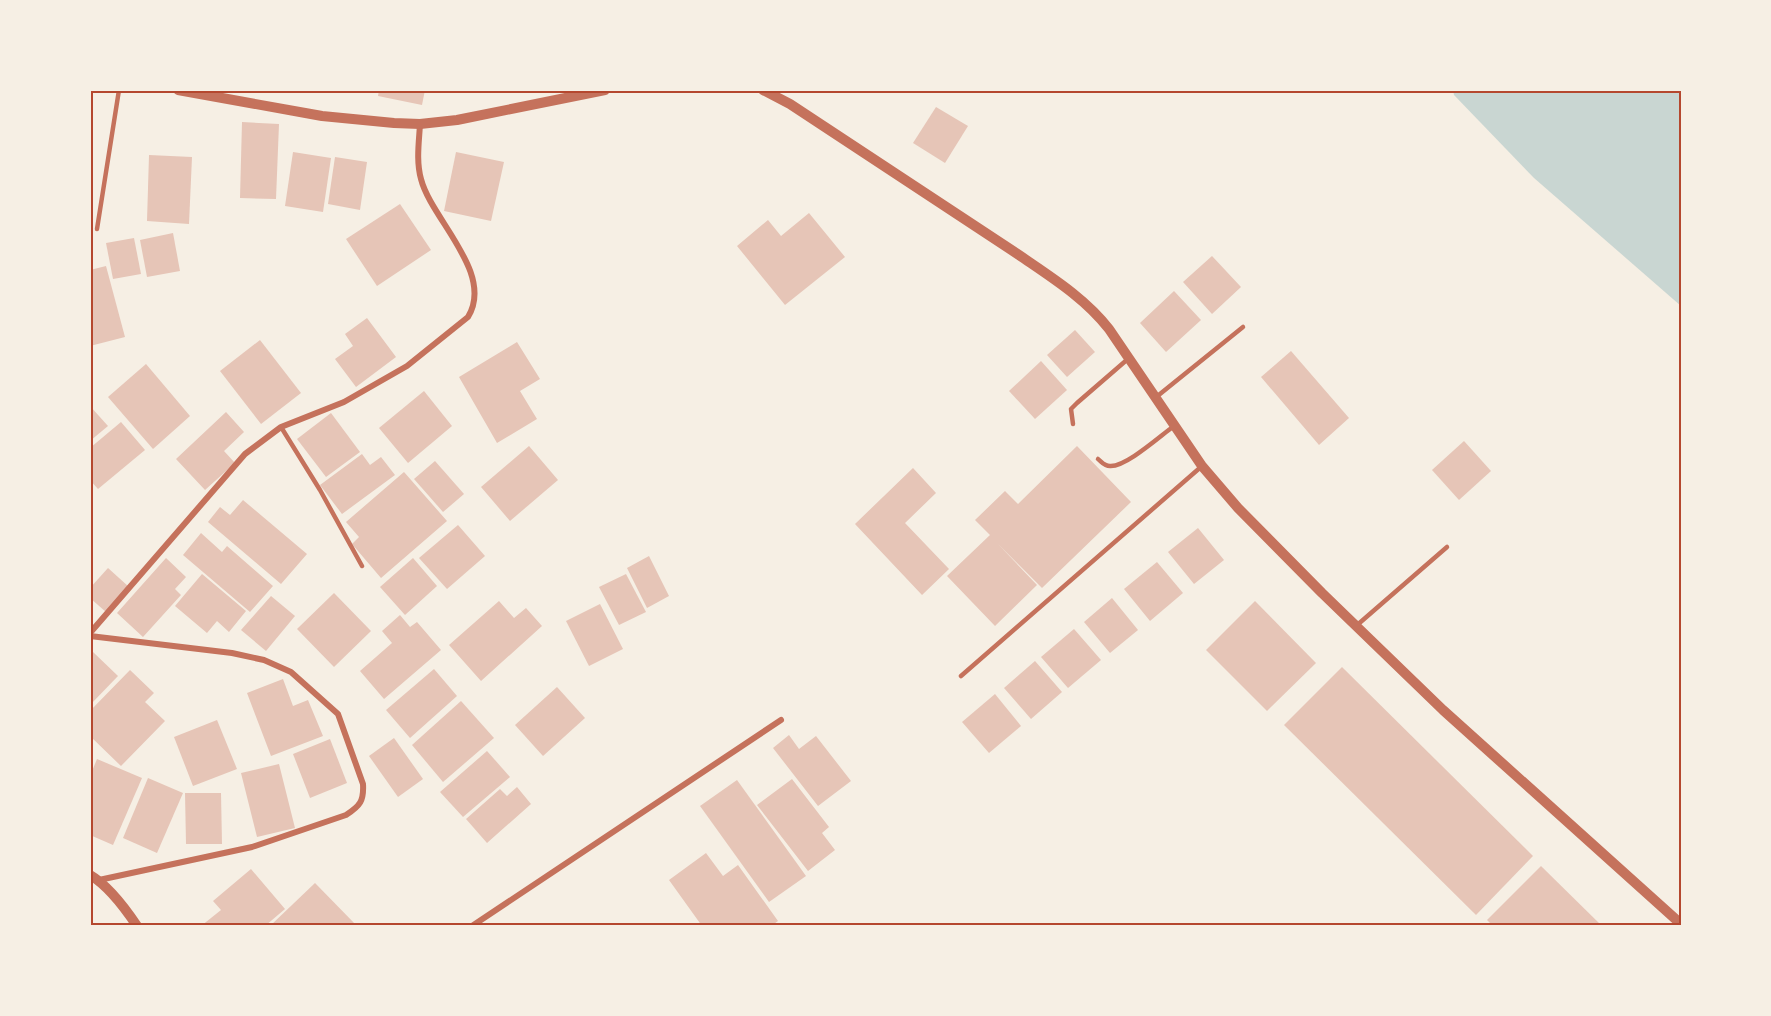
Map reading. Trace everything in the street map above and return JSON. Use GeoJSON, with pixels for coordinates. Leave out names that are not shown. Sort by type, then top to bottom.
{"type":"FeatureCollection","features":[{"type":"Feature","properties":{"kind":"street"},"geometry":{"type":"LineString","coordinates":[[178,90],[322,116],[420,124],[458,120],[605,90]]}},
{"type":"Feature","properties":{"kind":"street"},"geometry":{"type":"LineString","coordinates":[[763,90],[790,104],[1053,278],[1097,314],[1202,466],[1238,508],[1443,710],[1681,924]]}},
{"type":"Feature","properties":{"kind":"street"},"geometry":{"type":"LineString","coordinates":[[90,635],[245,454],[281,427],[344,402],[407,366],[461,323],[473,309],[474,286],[463,256],[420,179],[418,161],[420,124]]}},
{"type":"Feature","properties":{"kind":"street"},"geometry":{"type":"LineString","coordinates":[[90,635],[232,653],[264,660],[291,672],[338,714],[363,784],[364,797],[359,807],[346,815],[252,847],[94,878]]}},
{"type":"Feature","properties":{"kind":"street"},"geometry":{"type":"LineString","coordinates":[[472,926],[781,720]]}},
{"type":"Feature","properties":{"kind":"street"},"geometry":{"type":"LineString","coordinates":[[94,878],[128,912],[137,926]]}},
{"type":"Feature","properties":{"kind":"lane"},"geometry":{"type":"LineString","coordinates":[[97,229],[119,90]]}},
{"type":"Feature","properties":{"kind":"lane"},"geometry":{"type":"LineString","coordinates":[[1155,398],[1243,327]]}},
{"type":"Feature","properties":{"kind":"lane"},"geometry":{"type":"LineString","coordinates":[[1073,424],[1071,410],[1129,358]]}},
{"type":"Feature","properties":{"kind":"lane"},"geometry":{"type":"LineString","coordinates":[[1098,459],[1104,465],[1112,466],[1128,460],[1174,426]]}},
{"type":"Feature","properties":{"kind":"lane"},"geometry":{"type":"LineString","coordinates":[[281,427],[320,490],[362,566]]}},
{"type":"Feature","properties":{"kind":"lane"},"geometry":{"type":"LineString","coordinates":[[960,676],[1202,466]]}},
{"type":"Feature","properties":{"kind":"lane"},"geometry":{"type":"LineString","coordinates":[[1356,626],[1447,547]]}},
{"type":"Feature","properties":{"kind":"shaded area"},"geometry":{"type":"Polygon","coordinates":[[[1453,90],[1681,90],[1681,306],[1534,178],[1454,95],[1453,90]]]}},
{"type":"Feature","properties":{"kind":"building"},"geometry":{"type":"Polygon","coordinates":[[[379,90],[425,90],[422,105],[378,96],[379,90]]]}},
{"type":"Feature","properties":{"kind":"building"},"geometry":{"type":"Polygon","coordinates":[[[936,107],[968,126],[945,163],[913,143],[936,107]]]}},
{"type":"Feature","properties":{"kind":"building"},"geometry":{"type":"Polygon","coordinates":[[[242,122],[279,124],[276,199],[240,198],[242,122]]]}},
{"type":"Feature","properties":{"kind":"building"},"geometry":{"type":"Polygon","coordinates":[[[293,152],[331,158],[323,212],[285,206],[293,152]]]}},
{"type":"Feature","properties":{"kind":"building"},"geometry":{"type":"Polygon","coordinates":[[[456,152],[504,162],[491,221],[444,211],[456,152]]]}},
{"type":"Feature","properties":{"kind":"building"},"geometry":{"type":"Polygon","coordinates":[[[149,155],[192,157],[189,224],[147,221],[149,155]]]}},
{"type":"Feature","properties":{"kind":"building"},"geometry":{"type":"Polygon","coordinates":[[[335,157],[367,162],[360,210],[328,204],[335,157]]]}},
{"type":"Feature","properties":{"kind":"building"},"geometry":{"type":"Polygon","coordinates":[[[400,204],[431,250],[377,286],[346,239],[400,204]]]}},
{"type":"Feature","properties":{"kind":"building"},"geometry":{"type":"Polygon","coordinates":[[[809,213],[845,257],[785,305],[737,246],[768,220],[781,236],[809,213]]]}},
{"type":"Feature","properties":{"kind":"building"},"geometry":{"type":"Polygon","coordinates":[[[173,233],[180,271],[147,277],[140,240],[173,233]]]}},
{"type":"Feature","properties":{"kind":"building"},"geometry":{"type":"Polygon","coordinates":[[[134,238],[141,274],[113,279],[106,243],[134,238]]]}},
{"type":"Feature","properties":{"kind":"building"},"geometry":{"type":"Polygon","coordinates":[[[1212,256],[1241,287],[1212,314],[1183,282],[1212,256]]]}},
{"type":"Feature","properties":{"kind":"building"},"geometry":{"type":"Polygon","coordinates":[[[106,266],[125,337],[90,346],[90,270],[106,266]]]}},
{"type":"Feature","properties":{"kind":"building"},"geometry":{"type":"Polygon","coordinates":[[[1174,291],[1201,320],[1166,352],[1140,323],[1174,291]]]}},
{"type":"Feature","properties":{"kind":"building"},"geometry":{"type":"Polygon","coordinates":[[[367,318],[396,357],[356,387],[335,359],[353,346],[345,334],[367,318]]]}},
{"type":"Feature","properties":{"kind":"building"},"geometry":{"type":"Polygon","coordinates":[[[1075,330],[1095,352],[1067,377],[1047,355],[1075,330]]]}},
{"type":"Feature","properties":{"kind":"building"},"geometry":{"type":"Polygon","coordinates":[[[260,340],[301,393],[261,424],[220,371],[260,340]]]}},
{"type":"Feature","properties":{"kind":"building"},"geometry":{"type":"Polygon","coordinates":[[[517,342],[540,379],[520,391],[537,419],[497,443],[459,377],[517,342]]]}},
{"type":"Feature","properties":{"kind":"building"},"geometry":{"type":"Polygon","coordinates":[[[1291,351],[1349,418],[1319,445],[1261,377],[1291,351]]]}},
{"type":"Feature","properties":{"kind":"building"},"geometry":{"type":"Polygon","coordinates":[[[1041,361],[1067,390],[1035,419],[1009,391],[1041,361]]]}},
{"type":"Feature","properties":{"kind":"building"},"geometry":{"type":"Polygon","coordinates":[[[146,364],[190,416],[153,449],[108,397],[146,364]]]}},
{"type":"Feature","properties":{"kind":"building"},"geometry":{"type":"Polygon","coordinates":[[[424,391],[452,426],[408,463],[379,428],[424,391]]]}},
{"type":"Feature","properties":{"kind":"building"},"geometry":{"type":"Polygon","coordinates":[[[90,406],[108,426],[90,441],[90,406]]]}},
{"type":"Feature","properties":{"kind":"building"},"geometry":{"type":"Polygon","coordinates":[[[226,412],[244,432],[224,451],[235,463],[205,490],[176,459],[226,412]]]}},
{"type":"Feature","properties":{"kind":"building"},"geometry":{"type":"Polygon","coordinates":[[[331,413],[360,452],[326,477],[297,439],[331,413]]]}},
{"type":"Feature","properties":{"kind":"building"},"geometry":{"type":"Polygon","coordinates":[[[121,422],[145,450],[98,489],[90,480],[90,448],[121,422]]]}},
{"type":"Feature","properties":{"kind":"building"},"geometry":{"type":"Polygon","coordinates":[[[1464,441],[1491,471],[1459,500],[1432,470],[1464,441]]]}},
{"type":"Feature","properties":{"kind":"building"},"geometry":{"type":"Polygon","coordinates":[[[529,446],[558,480],[510,521],[481,487],[529,446]]]}},
{"type":"Feature","properties":{"kind":"building"},"geometry":{"type":"Polygon","coordinates":[[[1077,446],[1131,502],[1042,588],[998,544],[1037,585],[995,626],[947,576],[990,535],[975,520],[1005,491],[1018,504],[1077,446]]]}},
{"type":"Feature","properties":{"kind":"building"},"geometry":{"type":"Polygon","coordinates":[[[362,454],[370,465],[381,457],[395,475],[342,514],[320,485],[362,454]]]}},
{"type":"Feature","properties":{"kind":"building"},"geometry":{"type":"Polygon","coordinates":[[[435,461],[464,494],[443,512],[414,479],[435,461]]]}},
{"type":"Feature","properties":{"kind":"building"},"geometry":{"type":"Polygon","coordinates":[[[913,468],[936,493],[905,523],[949,569],[922,595],[855,524],[913,468]]]}},
{"type":"Feature","properties":{"kind":"building"},"geometry":{"type":"Polygon","coordinates":[[[404,472],[447,521],[381,578],[352,544],[359,537],[346,522],[404,472]]]}},
{"type":"Feature","properties":{"kind":"building"},"geometry":{"type":"Polygon","coordinates":[[[243,500],[307,554],[281,584],[208,522],[220,507],[230,515],[243,500]]]}},
{"type":"Feature","properties":{"kind":"building"},"geometry":{"type":"Polygon","coordinates":[[[458,525],[485,556],[447,589],[419,558],[458,525]]]}},
{"type":"Feature","properties":{"kind":"building"},"geometry":{"type":"Polygon","coordinates":[[[1198,528],[1224,560],[1194,584],[1168,552],[1198,528]]]}},
{"type":"Feature","properties":{"kind":"building"},"geometry":{"type":"Polygon","coordinates":[[[201,533],[222,552],[227,546],[273,586],[250,612],[183,555],[201,533]]]}},
{"type":"Feature","properties":{"kind":"building"},"geometry":{"type":"Polygon","coordinates":[[[649,556],[669,596],[647,608],[627,568],[649,556]]]}},
{"type":"Feature","properties":{"kind":"building"},"geometry":{"type":"Polygon","coordinates":[[[166,558],[186,577],[175,589],[181,595],[143,637],[117,613],[166,558]]]}},
{"type":"Feature","properties":{"kind":"building"},"geometry":{"type":"Polygon","coordinates":[[[413,558],[437,586],[405,615],[380,587],[413,558]]]}},
{"type":"Feature","properties":{"kind":"building"},"geometry":{"type":"Polygon","coordinates":[[[1157,562],[1183,593],[1150,621],[1124,589],[1157,562]]]}},
{"type":"Feature","properties":{"kind":"building"},"geometry":{"type":"Polygon","coordinates":[[[108,568],[129,587],[106,612],[90,598],[90,588],[108,568]]]}},
{"type":"Feature","properties":{"kind":"building"},"geometry":{"type":"Polygon","coordinates":[[[202,574],[246,611],[229,632],[217,621],[207,633],[175,606],[202,574]]]}},
{"type":"Feature","properties":{"kind":"building"},"geometry":{"type":"Polygon","coordinates":[[[626,574],[646,612],[619,625],[599,587],[626,574]]]}},
{"type":"Feature","properties":{"kind":"building"},"geometry":{"type":"Polygon","coordinates":[[[334,593],[371,631],[334,667],[297,629],[334,593]]]}},
{"type":"Feature","properties":{"kind":"building"},"geometry":{"type":"Polygon","coordinates":[[[271,596],[295,616],[266,651],[241,630],[271,596]]]}},
{"type":"Feature","properties":{"kind":"building"},"geometry":{"type":"Polygon","coordinates":[[[1112,598],[1138,630],[1110,653],[1084,622],[1112,598]]]}},
{"type":"Feature","properties":{"kind":"building"},"geometry":{"type":"Polygon","coordinates":[[[499,601],[514,618],[526,608],[542,626],[481,681],[449,645],[499,601]]]}},
{"type":"Feature","properties":{"kind":"building"},"geometry":{"type":"Polygon","coordinates":[[[1255,601],[1316,663],[1267,711],[1206,650],[1255,601]]]}},
{"type":"Feature","properties":{"kind":"building"},"geometry":{"type":"Polygon","coordinates":[[[600,604],[623,649],[589,666],[566,621],[600,604]]]}},
{"type":"Feature","properties":{"kind":"building"},"geometry":{"type":"Polygon","coordinates":[[[400,615],[410,627],[417,622],[441,650],[384,699],[360,671],[392,643],[382,631],[400,615]]]}},
{"type":"Feature","properties":{"kind":"building"},"geometry":{"type":"Polygon","coordinates":[[[1074,629],[1101,660],[1068,688],[1041,657],[1074,629]]]}},
{"type":"Feature","properties":{"kind":"building"},"geometry":{"type":"Polygon","coordinates":[[[93,652],[118,676],[90,705],[90,655],[93,652]]]}},
{"type":"Feature","properties":{"kind":"building"},"geometry":{"type":"Polygon","coordinates":[[[1035,661],[1062,692],[1031,719],[1004,688],[1035,661]]]}},
{"type":"Feature","properties":{"kind":"building"},"geometry":{"type":"Polygon","coordinates":[[[1342,667],[1533,856],[1476,915],[1284,725],[1342,667]]]}},
{"type":"Feature","properties":{"kind":"building"},"geometry":{"type":"Polygon","coordinates":[[[434,669],[457,696],[410,738],[386,710],[434,669]]]}},
{"type":"Feature","properties":{"kind":"building"},"geometry":{"type":"Polygon","coordinates":[[[130,670],[154,693],[145,702],[165,721],[121,766],[90,736],[90,711],[130,670]]]}},
{"type":"Feature","properties":{"kind":"building"},"geometry":{"type":"Polygon","coordinates":[[[283,679],[293,706],[308,700],[323,736],[271,756],[247,693],[283,679]]]}},
{"type":"Feature","properties":{"kind":"building"},"geometry":{"type":"Polygon","coordinates":[[[557,687],[585,718],[543,756],[515,725],[557,687]]]}},
{"type":"Feature","properties":{"kind":"building"},"geometry":{"type":"Polygon","coordinates":[[[995,694],[1021,726],[989,753],[962,722],[995,694]]]}},
{"type":"Feature","properties":{"kind":"building"},"geometry":{"type":"Polygon","coordinates":[[[461,701],[494,738],[443,782],[412,745],[461,701]]]}},
{"type":"Feature","properties":{"kind":"building"},"geometry":{"type":"Polygon","coordinates":[[[217,720],[237,769],[193,786],[174,737],[217,720]]]}},
{"type":"Feature","properties":{"kind":"building"},"geometry":{"type":"Polygon","coordinates":[[[789,735],[799,749],[816,736],[851,781],[818,806],[773,748],[789,735]]]}},
{"type":"Feature","properties":{"kind":"building"},"geometry":{"type":"Polygon","coordinates":[[[394,738],[423,779],[398,797],[369,756],[394,738]]]}},
{"type":"Feature","properties":{"kind":"building"},"geometry":{"type":"Polygon","coordinates":[[[330,739],[347,783],[310,798],[293,754],[330,739]]]}},
{"type":"Feature","properties":{"kind":"building"},"geometry":{"type":"Polygon","coordinates":[[[487,751],[510,777],[463,817],[440,792],[487,751]]]}},
{"type":"Feature","properties":{"kind":"building"},"geometry":{"type":"Polygon","coordinates":[[[97,759],[142,778],[113,845],[90,835],[90,776],[97,759]]]}},
{"type":"Feature","properties":{"kind":"building"},"geometry":{"type":"Polygon","coordinates":[[[279,764],[295,828],[257,837],[241,773],[279,764]]]}},
{"type":"Feature","properties":{"kind":"building"},"geometry":{"type":"Polygon","coordinates":[[[148,778],[183,793],[157,853],[123,838],[148,778]]]}},
{"type":"Feature","properties":{"kind":"building"},"geometry":{"type":"Polygon","coordinates":[[[792,779],[829,827],[822,833],[835,850],[808,871],[757,805],[792,779]]]}},
{"type":"Feature","properties":{"kind":"building"},"geometry":{"type":"Polygon","coordinates":[[[737,780],[806,876],[769,902],[700,806],[737,780]]]}},
{"type":"Feature","properties":{"kind":"building"},"geometry":{"type":"Polygon","coordinates":[[[517,787],[531,804],[487,843],[466,819],[500,789],[507,796],[517,787]]]}},
{"type":"Feature","properties":{"kind":"building"},"geometry":{"type":"Polygon","coordinates":[[[185,793],[221,793],[222,844],[186,844],[185,793]]]}},
{"type":"Feature","properties":{"kind":"building"},"geometry":{"type":"Polygon","coordinates":[[[706,853],[723,876],[738,865],[778,921],[771,926],[702,926],[669,880],[706,853]]]}},
{"type":"Feature","properties":{"kind":"building"},"geometry":{"type":"Polygon","coordinates":[[[1541,866],[1602,926],[1493,926],[1487,920],[1541,866]]]}},
{"type":"Feature","properties":{"kind":"building"},"geometry":{"type":"Polygon","coordinates":[[[251,869],[285,909],[265,926],[201,926],[221,910],[213,901],[251,869]]]}},
{"type":"Feature","properties":{"kind":"building"},"geometry":{"type":"Polygon","coordinates":[[[315,883],[357,926],[270,926],[315,883]]]}}]}
